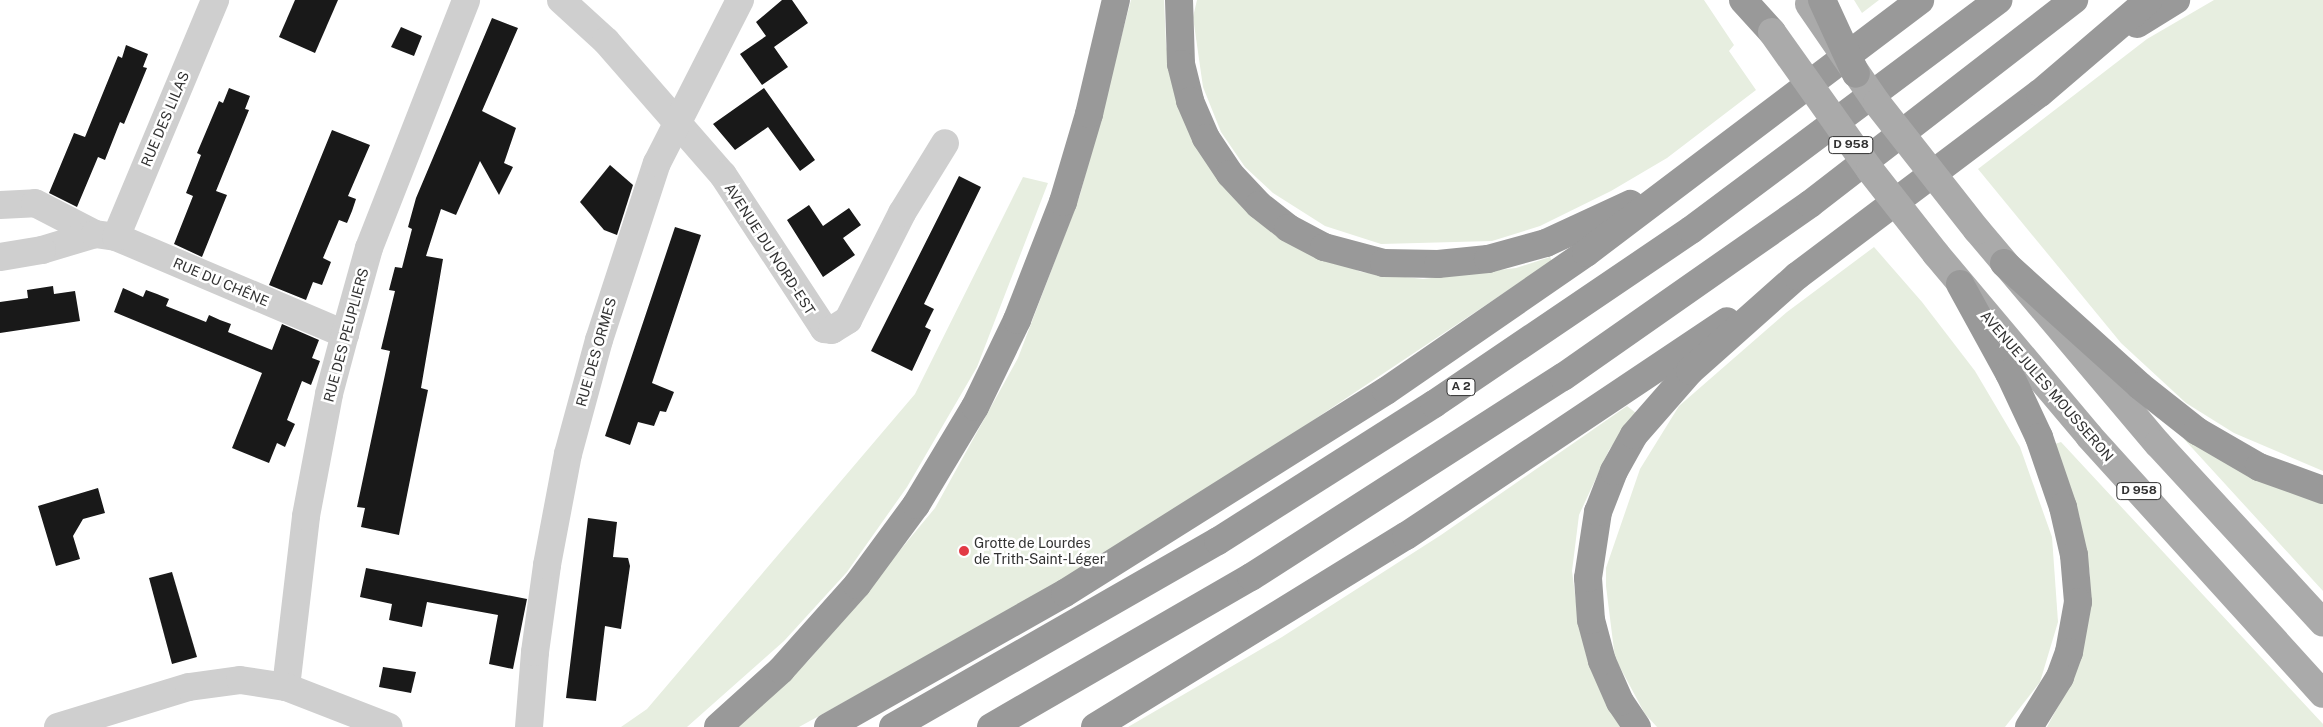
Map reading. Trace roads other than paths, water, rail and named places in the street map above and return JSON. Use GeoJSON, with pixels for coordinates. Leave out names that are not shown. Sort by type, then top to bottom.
{"type":"FeatureCollection","features":[{"type":"Feature","properties":{"kind":"highway"},"geometry":{"type":"LineString","coordinates":[[718,727],[781,670],[857,585],[916,505],[975,407],[1017,320],[1063,202],[1089,114],[1116,0]]}},
{"type":"Feature","properties":{"kind":"highway"},"geometry":{"type":"LineString","coordinates":[[1179,0],[1178,47],[1185,82],[1197,119],[1218,158],[1245,191],[1274,217],[1306,239],[1341,254],[1407,264],[1464,262],[1506,256],[1570,234],[1704,163]]}},
{"type":"Feature","properties":{"kind":"highway"},"geometry":{"type":"LineString","coordinates":[[1743,0],[1772,32]]}},
{"type":"Feature","properties":{"kind":"highway"},"geometry":{"type":"LineString","coordinates":[[828,727],[1065,593],[1258,474],[1537,288],[1920,0]]}},
{"type":"Feature","properties":{"kind":"highway","name":"A 2"},"geometry":{"type":"LineString","coordinates":[[893,727],[1201,551],[1427,409],[1699,224],[1999,0]]}},
{"type":"Feature","properties":{"kind":"highway"},"geometry":{"type":"LineString","coordinates":[[991,727],[1235,586],[1563,377],[1810,204],[2074,0]]}},
{"type":"Feature","properties":{"kind":"highway"},"geometry":{"type":"LineString","coordinates":[[1636,727],[1609,682],[1591,620],[1589,557],[1605,491],[1623,452],[1658,404],[1690,371],[1797,276],[2085,57],[2149,0]]}},
{"type":"Feature","properties":{"kind":"highway"},"geometry":{"type":"LineString","coordinates":[[2085,57],[2176,0]]}},
{"type":"Feature","properties":{"kind":"highway"},"geometry":{"type":"LineString","coordinates":[[1812,1],[1856,74]]}},
{"type":"Feature","properties":{"kind":"highway"},"geometry":{"type":"LineString","coordinates":[[2004,263],[2157,401],[2197,431],[2259,467],[2323,490]]}},
{"type":"Feature","properties":{"kind":"highway"},"geometry":{"type":"LineString","coordinates":[[1095,727],[1406,536],[1672,356],[1797,276]]}},
{"type":"Feature","properties":{"kind":"highway"},"geometry":{"type":"LineString","coordinates":[[1960,284],[2030,414],[2055,481],[2074,555],[2078,602],[2069,652],[2052,692],[2028,727]]}},
{"type":"Feature","properties":{"kind":"main road","name":"D 958"},"geometry":{"type":"LineString","coordinates":[[1751,0],[1772,32]]}},
{"type":"Feature","properties":{"kind":"main road","name":"AVENUE JULES MOUSSERON"},"geometry":{"type":"LineString","coordinates":[[1772,32],[1870,170],[1960,284],[2089,436],[2323,694]]}},
{"type":"Feature","properties":{"kind":"main road"},"geometry":{"type":"LineString","coordinates":[[1856,74],[2004,263],[2158,444],[2323,623]]}},
{"type":"Feature","properties":{"kind":"street","name":"RUE DES LILAS"},"geometry":{"type":"LineString","coordinates":[[106,236],[215,0]]}},
{"type":"Feature","properties":{"kind":"street","name":"RUE DES PEUPLIERS"},"geometry":{"type":"LineString","coordinates":[[286,687],[305,524],[326,409],[345,334],[369,248],[466,0]]}},
{"type":"Feature","properties":{"kind":"street","name":"AVENUE DU NORD-EST"},"geometry":{"type":"LineString","coordinates":[[562,0],[606,41],[723,175],[769,242],[816,320],[828,331],[838,328],[848,320],[902,213],[945,143]]}},
{"type":"Feature","properties":{"kind":"street","name":"RUE DES ORMES"},"geometry":{"type":"LineString","coordinates":[[529,727],[547,565],[568,454],[642,202],[678,122],[740,0]]}},
{"type":"Feature","properties":{"kind":"street","name":"RUE DU CHÊNE"},"geometry":{"type":"LineString","coordinates":[[0,205],[35,203],[106,236],[345,334]]}},
{"type":"Feature","properties":{"kind":"street"},"geometry":{"type":"LineString","coordinates":[[0,257],[106,236]]}},
{"type":"Feature","properties":{"kind":"street"},"geometry":{"type":"LineString","coordinates":[[58,727],[205,683],[240,680],[286,687],[389,727]]}},
{"type":"Feature","properties":{"kind":"place","name":"Grotte de Lourdes de Trith-Saint-Léger"},"geometry":{"type":"Point","coordinates":[964,551]}}]}
